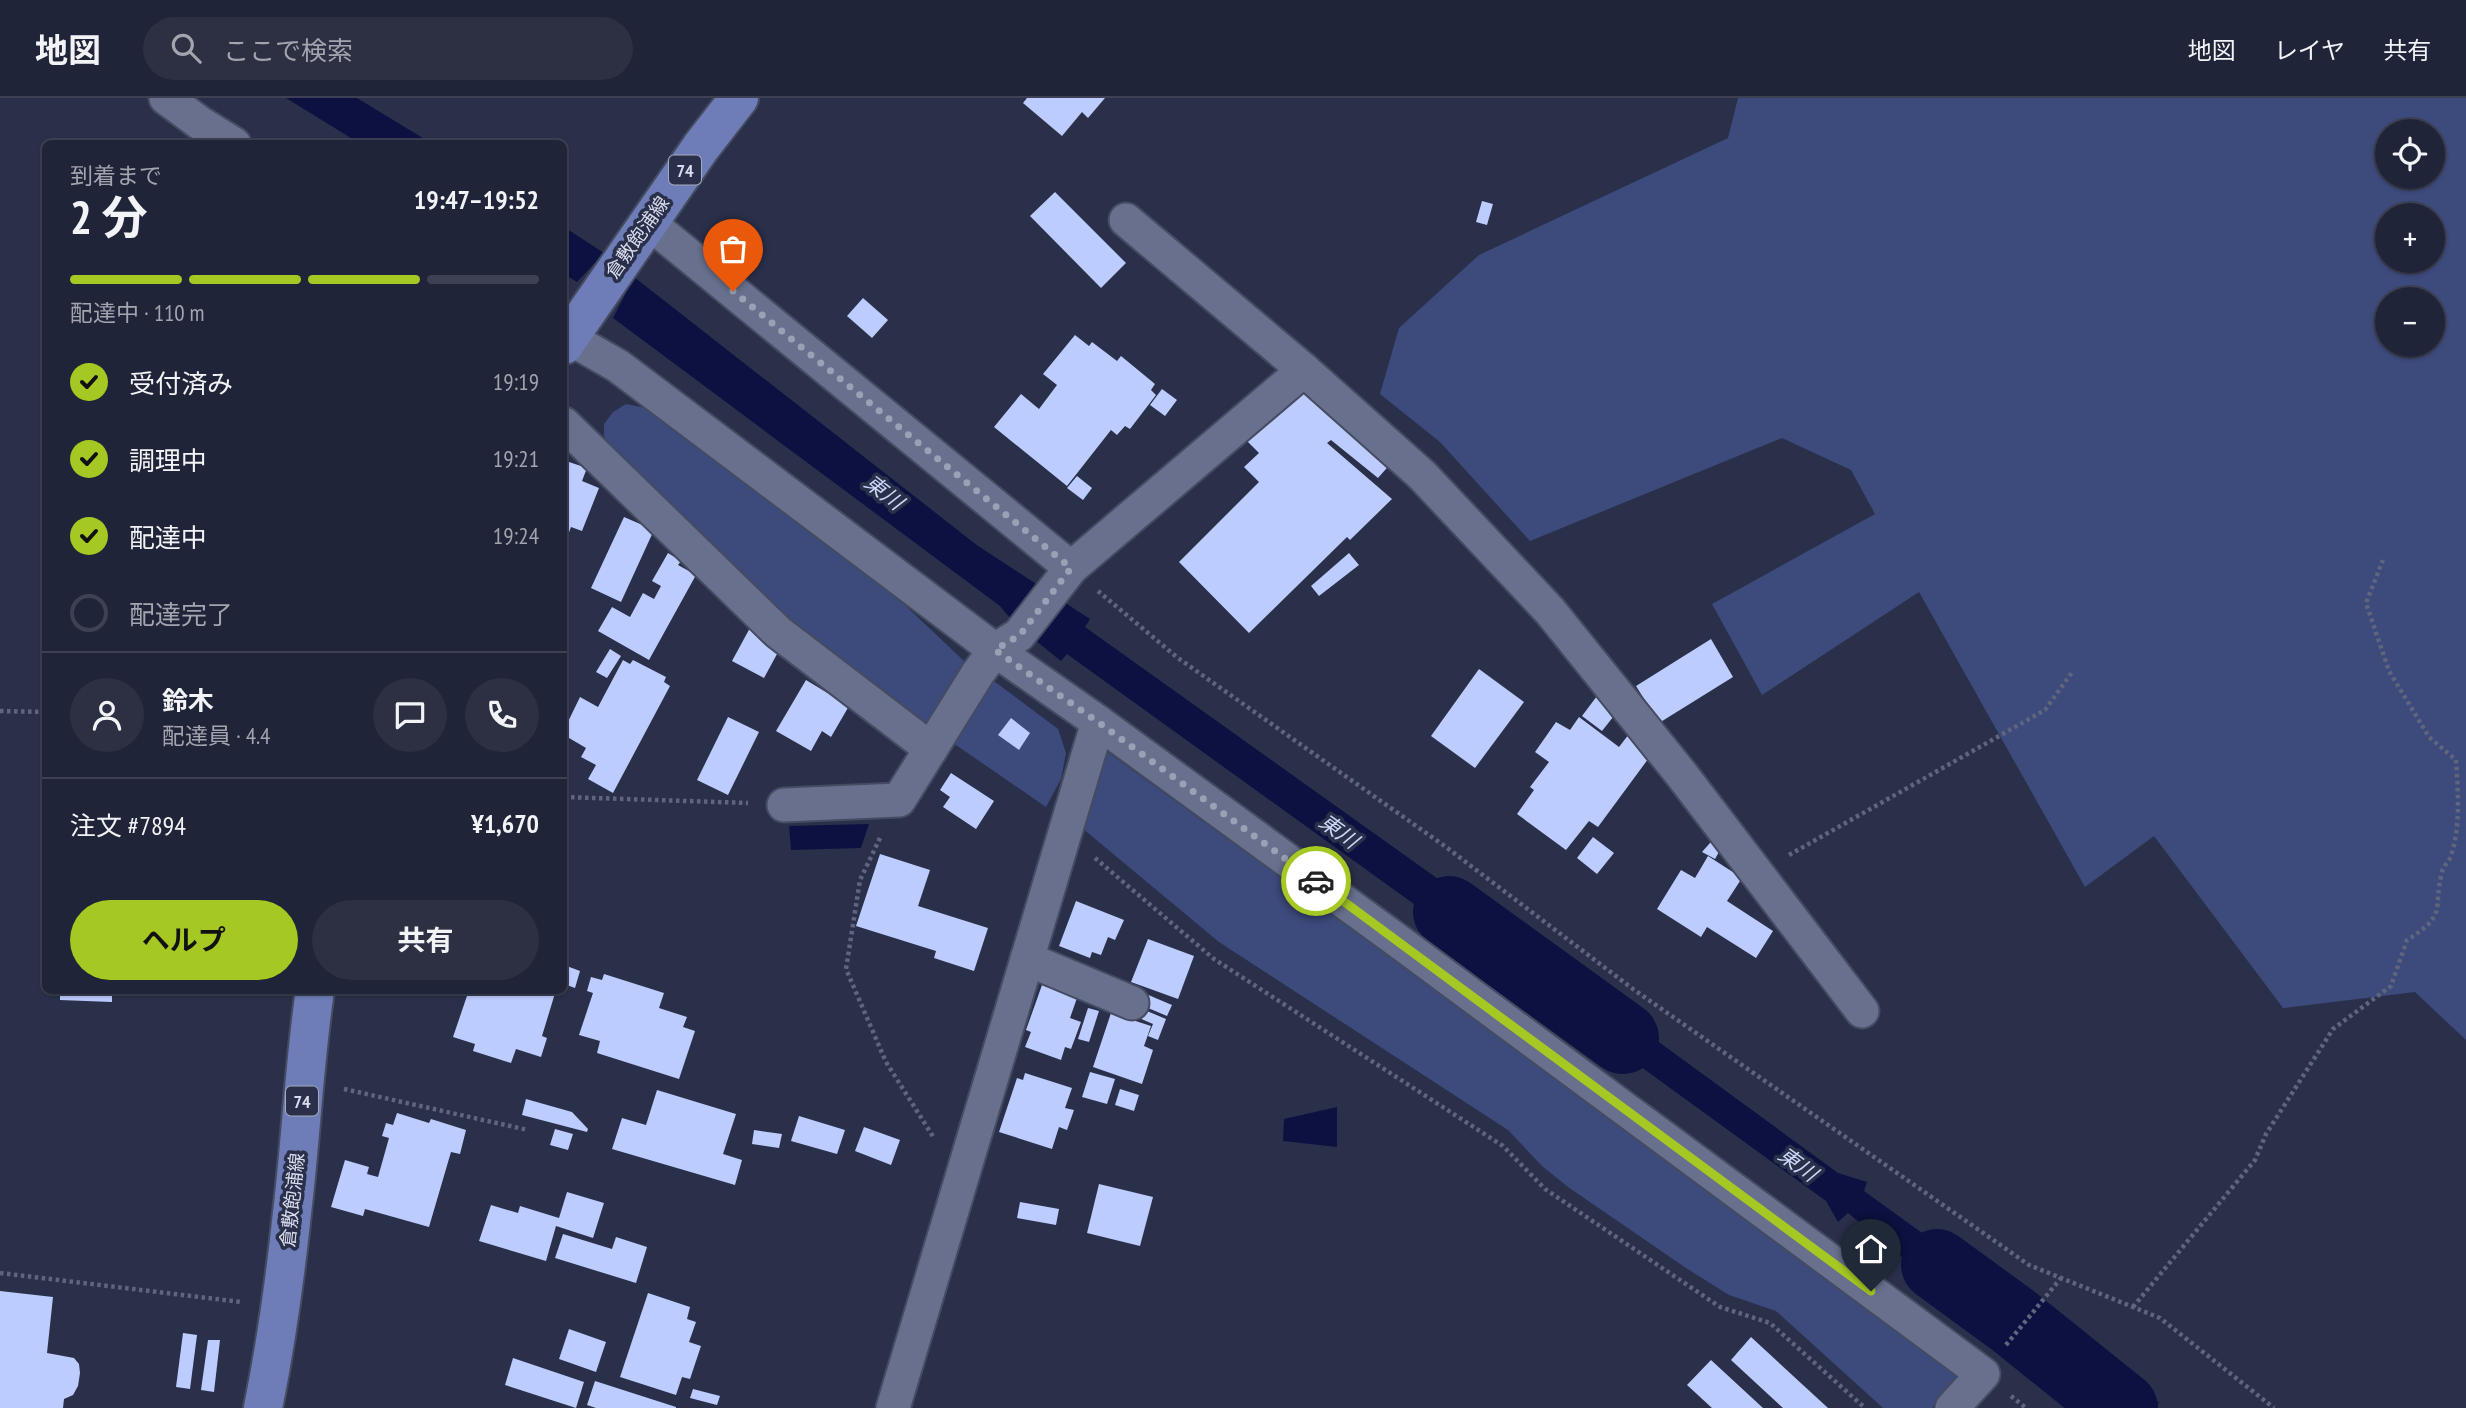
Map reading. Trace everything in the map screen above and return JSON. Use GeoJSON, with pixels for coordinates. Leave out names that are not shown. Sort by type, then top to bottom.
{"type":"FeatureCollection","features":[{"type":"Feature","properties":{"kind":"main road","name":"倉敷飽浦線"},"geometry":{"type":"LineString","coordinates":[[568,335],[701,147],[739,98]]}},
{"type":"Feature","properties":{"kind":"main road","name":"倉敷飽浦線"},"geometry":{"type":"LineString","coordinates":[[263,1408],[277,1337],[293,1212],[303,1086],[314,994]]}},
{"type":"Feature","properties":{"kind":"street"},"geometry":{"type":"LineString","coordinates":[[166,98],[228,140]]}},
{"type":"Feature","properties":{"kind":"street"},"geometry":{"type":"LineString","coordinates":[[1126,220],[1304,370],[1422,475],[1550,611],[1862,1011]]}},
{"type":"Feature","properties":{"kind":"street"},"geometry":{"type":"LineString","coordinates":[[640,233],[1062,579]]}},
{"type":"Feature","properties":{"kind":"street"},"geometry":{"type":"LineString","coordinates":[[568,335],[618,366],[1007,642],[1098,722],[1983,1374],[1952,1408]]}},
{"type":"Feature","properties":{"kind":"street"},"geometry":{"type":"LineString","coordinates":[[783,805],[899,800],[978,673],[1062,579],[1304,370]]}},
{"type":"Feature","properties":{"kind":"street"},"geometry":{"type":"LineString","coordinates":[[567,427],[778,632],[931,749]]}},
{"type":"Feature","properties":{"kind":"street"},"geometry":{"type":"LineString","coordinates":[[893,1408],[1098,722]]}},
{"type":"Feature","properties":{"kind":"street"},"geometry":{"type":"LineString","coordinates":[[1027,959],[1132,1003]]}},
{"type":"Feature","properties":{"kind":"path"},"geometry":{"type":"LineString","coordinates":[[2133,1307],[2255,1160],[2266,1134],[2333,1029],[2391,986],[2407,940],[2429,926],[2439,906],[2442,869],[2450,859],[2459,809],[2456,760],[2429,737],[2389,671],[2366,603],[2383,560]]}},
{"type":"Feature","properties":{"kind":"path"},"geometry":{"type":"LineString","coordinates":[[1062,579],[1446,847],[1633,989],[2029,1265],[2160,1318],[2274,1408]]}},
{"type":"Feature","properties":{"kind":"path"},"geometry":{"type":"LineString","coordinates":[[1757,873],[2045,710],[2073,671]]}},
{"type":"Feature","properties":{"kind":"path"},"geometry":{"type":"LineString","coordinates":[[0,711],[42,712]]}},
{"type":"Feature","properties":{"kind":"path"},"geometry":{"type":"LineString","coordinates":[[567,797],[783,805]]}},
{"type":"Feature","properties":{"kind":"path"},"geometry":{"type":"LineString","coordinates":[[899,800],[860,880],[846,969],[886,1062],[961,1181]]}},
{"type":"Feature","properties":{"kind":"path"},"geometry":{"type":"LineString","coordinates":[[1065,833],[1214,959],[1503,1146],[1545,1189],[1720,1307],[1770,1323],[1865,1408]]}},
{"type":"Feature","properties":{"kind":"path"},"geometry":{"type":"LineString","coordinates":[[303,1086],[339,1088],[528,1130]]}},
{"type":"Feature","properties":{"kind":"path"},"geometry":{"type":"LineString","coordinates":[[0,1273],[280,1307]]}},
{"type":"Feature","properties":{"kind":"path"},"geometry":{"type":"LineString","coordinates":[[2006,1346],[2061,1278]]}},
{"type":"Feature","properties":{"kind":"shaded area"},"geometry":{"type":"Polygon","coordinates":[[[1738,98],[2466,98],[2466,1040],[2415,992],[2283,1008],[2154,836],[2085,887],[1919,592],[1762,695],[1712,604],[1875,514],[1851,470],[1782,438],[1530,541],[1440,442],[1380,394],[1399,328],[1479,255],[1728,138],[1738,98]]]}},
{"type":"Feature","properties":{"kind":"shaded area"},"geometry":{"type":"Polygon","coordinates":[[[626,404],[651,409],[725,461],[906,606],[965,662],[967,674],[921,730],[779,617],[620,469],[604,436],[604,424],[613,412],[626,404]]]}},
{"type":"Feature","properties":{"kind":"shaded area"},"geometry":{"type":"Polygon","coordinates":[[[994,681],[1058,729],[1066,753],[1061,779],[1046,807],[953,743],[994,681]]]}},
{"type":"Feature","properties":{"kind":"shaded area"},"geometry":{"type":"Polygon","coordinates":[[[1106,751],[1631,1132],[1957,1375],[1932,1408],[1883,1408],[1776,1311],[1729,1295],[1686,1268],[1568,1187],[1542,1166],[1508,1130],[1219,942],[1082,828],[1106,751]]]}},
{"type":"Feature","properties":{"kind":"water"},"geometry":{"type":"Polygon","coordinates":[[[286,98],[357,98],[426,140],[354,140],[286,98]]]}},
{"type":"Feature","properties":{"kind":"water"},"geometry":{"type":"Polygon","coordinates":[[[567,229],[604,253],[577,282],[567,276],[567,229]]]}},
{"type":"Feature","properties":{"kind":"water"},"geometry":{"type":"Polygon","coordinates":[[[634,277],[978,546],[1090,619],[1085,627],[1543,954],[1522,982],[1067,654],[1061,661],[1015,624],[1000,606],[613,318],[634,277]]]}},
{"type":"Feature","properties":{"kind":"water"},"geometry":{"type":"Polygon","coordinates":[[[869,824],[861,848],[791,850],[789,826],[869,824]]]}},
{"type":"Feature","properties":{"kind":"water"},"geometry":{"type":"Polygon","coordinates":[[[1552,964],[1838,1173],[1867,1182],[1864,1191],[2027,1309],[2004,1341],[1848,1213],[1838,1222],[1826,1201],[1535,990],[1552,964]]]}},
{"type":"Feature","properties":{"kind":"water"},"geometry":{"type":"Polygon","coordinates":[[[1337,1107],[1337,1147],[1283,1141],[1284,1119],[1337,1107]]]}},
{"type":"Feature","properties":{"kind":"water"},"geometry":{"type":"Polygon","coordinates":[[[2038,1324],[2133,1392],[2159,1402],[2155,1408],[2102,1408],[2019,1351],[2038,1324]]]}},
{"type":"Feature","properties":{"kind":"building"},"geometry":{"type":"Polygon","coordinates":[[[1027,98],[1105,98],[1088,118],[1082,112],[1062,136],[1023,103],[1027,98]]]}},
{"type":"Feature","properties":{"kind":"building"},"geometry":{"type":"Polygon","coordinates":[[[1055,192],[1126,263],[1101,288],[1030,216],[1055,192]]]}},
{"type":"Feature","properties":{"kind":"building"},"geometry":{"type":"Polygon","coordinates":[[[1482,201],[1493,204],[1487,225],[1476,222],[1482,201]]]}},
{"type":"Feature","properties":{"kind":"building"},"geometry":{"type":"Polygon","coordinates":[[[863,298],[888,320],[872,338],[847,316],[863,298]]]}},
{"type":"Feature","properties":{"kind":"building"},"geometry":{"type":"Polygon","coordinates":[[[1075,335],[1089,346],[1092,342],[1117,361],[1121,356],[1155,384],[1151,390],[1156,395],[1130,429],[1125,426],[1117,435],[1111,430],[1067,486],[994,427],[1021,394],[1039,409],[1057,385],[1043,374],[1075,335]]]}},
{"type":"Feature","properties":{"kind":"building"},"geometry":{"type":"Polygon","coordinates":[[[1303,384],[1393,461],[1378,478],[1331,440],[1327,443],[1392,499],[1350,540],[1347,537],[1249,633],[1179,562],[1259,482],[1244,467],[1259,453],[1243,437],[1303,384]]]}},
{"type":"Feature","properties":{"kind":"building"},"geometry":{"type":"Polygon","coordinates":[[[1162,389],[1177,400],[1165,416],[1150,405],[1162,389]]]}},
{"type":"Feature","properties":{"kind":"building"},"geometry":{"type":"Polygon","coordinates":[[[569,462],[587,468],[582,481],[599,488],[582,531],[571,527],[567,538],[569,462]]]}},
{"type":"Feature","properties":{"kind":"building"},"geometry":{"type":"Polygon","coordinates":[[[1077,476],[1092,488],[1083,500],[1067,488],[1077,476]]]}},
{"type":"Feature","properties":{"kind":"building"},"geometry":{"type":"Polygon","coordinates":[[[624,517],[654,530],[621,602],[591,588],[624,517]]]}},
{"type":"Feature","properties":{"kind":"building"},"geometry":{"type":"Polygon","coordinates":[[[668,553],[681,561],[678,565],[696,575],[649,660],[598,631],[612,607],[630,617],[643,593],[654,599],[661,586],[652,581],[668,553]]]}},
{"type":"Feature","properties":{"kind":"building"},"geometry":{"type":"Polygon","coordinates":[[[1349,553],[1359,565],[1319,596],[1311,586],[1349,553]]]}},
{"type":"Feature","properties":{"kind":"building"},"geometry":{"type":"Polygon","coordinates":[[[751,626],[783,643],[764,678],[732,661],[751,626]]]}},
{"type":"Feature","properties":{"kind":"building"},"geometry":{"type":"Polygon","coordinates":[[[1711,639],[1733,677],[1659,723],[1636,686],[1711,639]]]}},
{"type":"Feature","properties":{"kind":"building"},"geometry":{"type":"Polygon","coordinates":[[[610,649],[621,656],[607,678],[596,672],[610,649]]]}},
{"type":"Feature","properties":{"kind":"building"},"geometry":{"type":"Polygon","coordinates":[[[623,660],[630,664],[633,660],[666,677],[664,682],[670,686],[613,793],[588,779],[596,765],[581,757],[586,748],[567,737],[567,724],[580,697],[598,707],[623,660]]]}},
{"type":"Feature","properties":{"kind":"building"},"geometry":{"type":"Polygon","coordinates":[[[1479,669],[1524,702],[1475,768],[1431,736],[1479,669]]]}},
{"type":"Feature","properties":{"kind":"building"},"geometry":{"type":"Polygon","coordinates":[[[806,680],[849,706],[831,737],[822,731],[811,751],[776,731],[806,680]]]}},
{"type":"Feature","properties":{"kind":"building"},"geometry":{"type":"Polygon","coordinates":[[[1600,692],[1621,707],[1602,731],[1582,716],[1600,692]]]}},
{"type":"Feature","properties":{"kind":"building"},"geometry":{"type":"Polygon","coordinates":[[[728,717],[759,732],[728,795],[697,780],[728,717]]]}},
{"type":"Feature","properties":{"kind":"building"},"geometry":{"type":"Polygon","coordinates":[[[1579,717],[1619,747],[1629,734],[1654,751],[1598,827],[1589,821],[1566,850],[1517,814],[1534,790],[1530,787],[1549,762],[1535,752],[1556,722],[1570,730],[1579,717]]]}},
{"type":"Feature","properties":{"kind":"building"},"geometry":{"type":"Polygon","coordinates":[[[1011,718],[1030,733],[1019,750],[998,735],[1011,718]]]}},
{"type":"Feature","properties":{"kind":"building"},"geometry":{"type":"Polygon","coordinates":[[[951,773],[994,801],[976,829],[943,807],[950,797],[940,790],[951,773]]]}},
{"type":"Feature","properties":{"kind":"building"},"geometry":{"type":"Polygon","coordinates":[[[1717,835],[1724,843],[1715,859],[1702,852],[1717,835]]]}},
{"type":"Feature","properties":{"kind":"building"},"geometry":{"type":"Polygon","coordinates":[[[1593,837],[1614,853],[1597,874],[1577,858],[1593,837]]]}},
{"type":"Feature","properties":{"kind":"building"},"geometry":{"type":"Polygon","coordinates":[[[880,854],[930,870],[918,906],[988,928],[974,971],[934,958],[936,951],[856,926],[880,854]]]}},
{"type":"Feature","properties":{"kind":"building"},"geometry":{"type":"Polygon","coordinates":[[[1708,856],[1742,878],[1727,901],[1773,931],[1756,958],[1707,927],[1701,937],[1657,909],[1681,870],[1695,878],[1708,856]]]}},
{"type":"Feature","properties":{"kind":"building"},"geometry":{"type":"Polygon","coordinates":[[[1076,901],[1124,920],[1115,940],[1108,937],[1101,955],[1092,952],[1090,958],[1059,946],[1076,901]]]}},
{"type":"Feature","properties":{"kind":"building"},"geometry":{"type":"Polygon","coordinates":[[[1148,939],[1194,956],[1178,999],[1131,982],[1148,939]]]}},
{"type":"Feature","properties":{"kind":"building"},"geometry":{"type":"Polygon","coordinates":[[[567,966],[580,971],[575,988],[567,985],[567,966]]]}},
{"type":"Feature","properties":{"kind":"building"},"geometry":{"type":"Polygon","coordinates":[[[604,974],[664,993],[659,1008],[687,1017],[683,1027],[695,1031],[679,1079],[597,1053],[600,1041],[579,1035],[593,993],[587,991],[591,977],[602,980],[604,974]]]}},
{"type":"Feature","properties":{"kind":"building"},"geometry":{"type":"Polygon","coordinates":[[[1042,985],[1077,998],[1070,1018],[1081,1022],[1071,1049],[1065,1047],[1061,1060],[1025,1047],[1031,1032],[1026,1030],[1042,985]]]}},
{"type":"Feature","properties":{"kind":"building"},"geometry":{"type":"Polygon","coordinates":[[[60,994],[112,994],[112,1002],[60,1000],[60,994]]]}},
{"type":"Feature","properties":{"kind":"building"},"geometry":{"type":"Polygon","coordinates":[[[468,994],[555,994],[542,1036],[547,1038],[541,1057],[516,1049],[511,1063],[473,1051],[475,1044],[453,1037],[468,994]]]}},
{"type":"Feature","properties":{"kind":"building"},"geometry":{"type":"Polygon","coordinates":[[[1146,994],[1172,1005],[1167,1016],[1141,1005],[1146,994]]]}},
{"type":"Feature","properties":{"kind":"building"},"geometry":{"type":"Polygon","coordinates":[[[1135,1006],[1166,1019],[1158,1040],[1148,1036],[1153,1024],[1132,1015],[1135,1006]]]}},
{"type":"Feature","properties":{"kind":"building"},"geometry":{"type":"Polygon","coordinates":[[[1088,1008],[1099,1011],[1089,1042],[1078,1039],[1088,1008]]]}},
{"type":"Feature","properties":{"kind":"building"},"geometry":{"type":"Polygon","coordinates":[[[1111,1013],[1151,1026],[1144,1046],[1153,1050],[1142,1084],[1093,1067],[1111,1013]]]}},
{"type":"Feature","properties":{"kind":"building"},"geometry":{"type":"Polygon","coordinates":[[[1090,1072],[1115,1079],[1107,1104],[1082,1097],[1090,1072]]]}},
{"type":"Feature","properties":{"kind":"building"},"geometry":{"type":"Polygon","coordinates":[[[1025,1073],[1072,1088],[1065,1108],[1074,1110],[1067,1130],[1059,1127],[1052,1149],[999,1132],[1017,1078],[1023,1080],[1025,1073]]]}},
{"type":"Feature","properties":{"kind":"building"},"geometry":{"type":"Polygon","coordinates":[[[1120,1089],[1139,1095],[1134,1111],[1115,1105],[1120,1089]]]}},
{"type":"Feature","properties":{"kind":"building"},"geometry":{"type":"Polygon","coordinates":[[[657,1090],[736,1114],[723,1154],[742,1160],[735,1185],[612,1149],[622,1118],[646,1125],[657,1090]]]}},
{"type":"Feature","properties":{"kind":"building"},"geometry":{"type":"Polygon","coordinates":[[[526,1099],[572,1112],[588,1129],[587,1132],[522,1115],[526,1099]]]}},
{"type":"Feature","properties":{"kind":"building"},"geometry":{"type":"Polygon","coordinates":[[[397,1113],[429,1123],[431,1119],[466,1130],[460,1154],[451,1152],[429,1227],[365,1209],[363,1216],[331,1207],[345,1160],[369,1167],[367,1174],[378,1177],[389,1138],[382,1136],[386,1123],[393,1125],[397,1113]]]}},
{"type":"Feature","properties":{"kind":"building"},"geometry":{"type":"Polygon","coordinates":[[[799,1116],[845,1130],[837,1154],[791,1141],[799,1116]]]}},
{"type":"Feature","properties":{"kind":"building"},"geometry":{"type":"Polygon","coordinates":[[[864,1127],[900,1140],[891,1165],[855,1151],[864,1127]]]}},
{"type":"Feature","properties":{"kind":"building"},"geometry":{"type":"Polygon","coordinates":[[[555,1129],[573,1134],[568,1150],[550,1145],[555,1129]]]}},
{"type":"Feature","properties":{"kind":"building"},"geometry":{"type":"Polygon","coordinates":[[[754,1130],[782,1134],[779,1148],[752,1144],[754,1130]]]}},
{"type":"Feature","properties":{"kind":"building"},"geometry":{"type":"Polygon","coordinates":[[[1099,1184],[1153,1197],[1140,1246],[1087,1233],[1099,1184]]]}},
{"type":"Feature","properties":{"kind":"building"},"geometry":{"type":"Polygon","coordinates":[[[567,1192],[604,1203],[593,1238],[556,1226],[546,1261],[479,1241],[491,1205],[518,1213],[520,1206],[559,1218],[567,1192]]]}},
{"type":"Feature","properties":{"kind":"building"},"geometry":{"type":"Polygon","coordinates":[[[1020,1202],[1059,1209],[1056,1225],[1017,1218],[1020,1202]]]}},
{"type":"Feature","properties":{"kind":"building"},"geometry":{"type":"Polygon","coordinates":[[[563,1234],[612,1249],[616,1237],[647,1247],[636,1283],[555,1258],[563,1234]]]}},
{"type":"Feature","properties":{"kind":"building"},"geometry":{"type":"Polygon","coordinates":[[[0,1291],[53,1297],[47,1353],[74,1358],[79,1364],[80,1373],[78,1386],[73,1395],[64,1399],[63,1408],[0,1408],[0,1291]]]}},
{"type":"Feature","properties":{"kind":"building"},"geometry":{"type":"Polygon","coordinates":[[[648,1293],[690,1307],[687,1319],[696,1322],[689,1342],[701,1346],[690,1379],[682,1377],[676,1395],[620,1377],[648,1293]]]}},
{"type":"Feature","properties":{"kind":"building"},"geometry":{"type":"Polygon","coordinates":[[[569,1329],[606,1342],[596,1372],[559,1359],[569,1329]]]}},
{"type":"Feature","properties":{"kind":"building"},"geometry":{"type":"Polygon","coordinates":[[[183,1333],[197,1335],[190,1389],[176,1387],[183,1333]]]}},
{"type":"Feature","properties":{"kind":"building"},"geometry":{"type":"Polygon","coordinates":[[[1751,1337],[1828,1408],[1783,1408],[1731,1360],[1751,1337]]]}},
{"type":"Feature","properties":{"kind":"building"},"geometry":{"type":"Polygon","coordinates":[[[208,1340],[220,1340],[214,1392],[201,1390],[208,1340]]]}},
{"type":"Feature","properties":{"kind":"building"},"geometry":{"type":"Polygon","coordinates":[[[513,1358],[584,1382],[576,1408],[505,1385],[513,1358]]]}},
{"type":"Feature","properties":{"kind":"building"},"geometry":{"type":"Polygon","coordinates":[[[1711,1360],[1763,1408],[1712,1408],[1687,1385],[1711,1360]]]}},
{"type":"Feature","properties":{"kind":"building"},"geometry":{"type":"Polygon","coordinates":[[[595,1381],[676,1408],[596,1408],[587,1405],[595,1381]]]}},
{"type":"Feature","properties":{"kind":"building"},"geometry":{"type":"Polygon","coordinates":[[[693,1389],[720,1396],[717,1405],[690,1398],[693,1389]]]}},
{"type":"Feature","properties":{"kind":"waterway","name":"東川"},"geometry":{"type":"LineString","coordinates":[[1449,912],[1623,1038]]}},
{"type":"Feature","properties":{"kind":"waterway","name":"東川"},"geometry":{"type":"LineString","coordinates":[[1937,1265],[2015,1322],[2122,1408]]}},
{"type":"Feature","properties":{"kind":"way so far"},"geometry":{"type":"LineString","coordinates":[[733,291],[1071,568],[1020,635],[995,650],[1316,881]]}},
{"type":"Feature","properties":{"kind":"route"},"geometry":{"type":"LineString","coordinates":[[1316,881],[1871,1291]]}}]}
